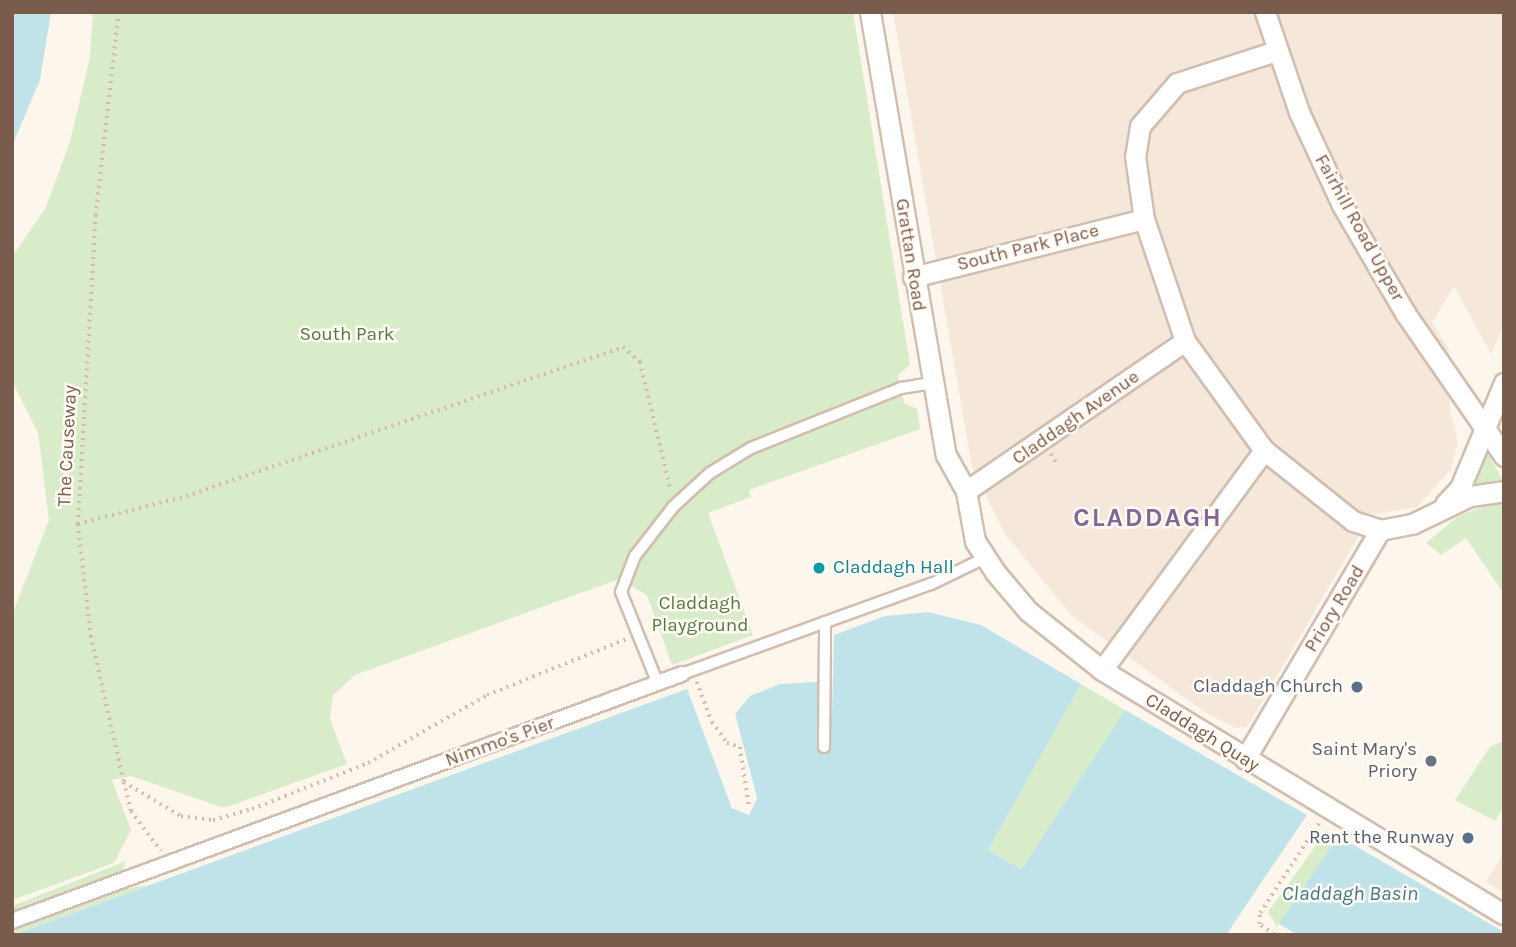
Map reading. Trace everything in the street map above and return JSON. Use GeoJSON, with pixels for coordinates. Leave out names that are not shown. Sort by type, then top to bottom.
{"type":"FeatureCollection","features":[{"type":"Feature","properties":{"kind":"street","name":"Grattan Road"},"geometry":{"type":"LineString","coordinates":[[870,12],[931,383],[948,465],[966,491]]}},
{"type":"Feature","properties":{"kind":"street","name":"Fairhill Road Upper"},"geometry":{"type":"LineString","coordinates":[[1265,12],[1276,51],[1342,205],[1483,428],[1504,456]]}},
{"type":"Feature","properties":{"kind":"street"},"geometry":{"type":"LineString","coordinates":[[1276,51],[1202,72],[1153,104],[1136,139],[1144,219],[1185,341],[1264,450],[1334,511],[1380,530],[1437,511],[1470,496],[1504,491]]}},
{"type":"Feature","properties":{"kind":"street","name":"South Park Place"},"geometry":{"type":"LineString","coordinates":[[913,277],[1144,219]]}},
{"type":"Feature","properties":{"kind":"street","name":"Claddagh Avenue"},"geometry":{"type":"LineString","coordinates":[[966,491],[1185,341]]}},
{"type":"Feature","properties":{"kind":"street"},"geometry":{"type":"LineString","coordinates":[[1437,511],[1460,488],[1504,383]]}},
{"type":"Feature","properties":{"kind":"street"},"geometry":{"type":"LineString","coordinates":[[1102,670],[1264,450]]}},
{"type":"Feature","properties":{"kind":"street","name":"Claddagh Quay"},"geometry":{"type":"LineString","coordinates":[[966,491],[985,558],[1028,611],[1102,670],[1504,914]]}},
{"type":"Feature","properties":{"kind":"street","name":"Priory Road"},"geometry":{"type":"LineString","coordinates":[[1245,759],[1380,530]]}},
{"type":"Feature","properties":{"kind":"street","name":"Nimmo's Pier"},"geometry":{"type":"LineString","coordinates":[[12,921],[687,672]]}},
{"type":"Feature","properties":{"kind":"lane"},"geometry":{"type":"LineString","coordinates":[[658,684],[621,592],[635,556],[673,507],[710,473],[751,448],[901,388],[931,383]]}},
{"type":"Feature","properties":{"kind":"lane","name":"Nimmo's Pier"},"geometry":{"type":"LineString","coordinates":[[687,672],[825,622],[985,558]]}},
{"type":"Feature","properties":{"kind":"lane"},"geometry":{"type":"LineString","coordinates":[[824,747],[825,622]]}},
{"type":"Feature","properties":{"kind":"path","name":"The Causeway"},"geometry":{"type":"LineString","coordinates":[[119,12],[96,215],[78,524],[90,636],[131,811],[171,864]]}},
{"type":"Feature","properties":{"kind":"path"},"geometry":{"type":"LineString","coordinates":[[78,524],[186,496],[623,347],[640,362],[656,410],[673,507]]}},
{"type":"Feature","properties":{"kind":"path"},"geometry":{"type":"LineString","coordinates":[[124,782],[181,816],[213,820],[368,763],[487,695],[638,635]]}},
{"type":"Feature","properties":{"kind":"path"},"geometry":{"type":"LineString","coordinates":[[687,672],[712,723],[727,743],[740,747],[749,806]]}},
{"type":"Feature","properties":{"kind":"path"},"geometry":{"type":"LineString","coordinates":[[1274,935],[1259,924],[1260,913],[1329,809]]}},
{"type":"Feature","properties":{"kind":"shaded area"},"geometry":{"type":"Polygon","coordinates":[[[893,12],[1504,12],[1504,325],[1491,354],[1454,286],[1432,323],[1449,349],[1450,411],[1458,441],[1451,469],[1417,507],[1371,515],[1247,727],[1236,728],[1206,713],[1072,616],[1005,534],[972,467],[893,12]]]}},
{"type":"Feature","properties":{"kind":"shaded area"},"geometry":{"type":"Polygon","coordinates":[[[1504,852],[1504,893],[1486,882],[1504,852]]]}},
{"type":"Feature","properties":{"kind":"green space","name":"South Park"},"geometry":{"type":"Polygon","coordinates":[[[93,12],[853,12],[910,365],[898,375],[904,403],[917,409],[920,429],[749,490],[751,497],[708,513],[753,635],[672,665],[647,595],[619,579],[355,675],[333,695],[330,719],[347,764],[224,808],[131,776],[112,780],[131,830],[114,863],[12,900],[12,615],[49,520],[38,433],[12,381],[12,257],[45,209],[70,142],[90,57],[93,12]]]}},
{"type":"Feature","properties":{"kind":"green space"},"geometry":{"type":"Polygon","coordinates":[[[1484,448],[1504,482],[1471,485],[1484,448]]]}},
{"type":"Feature","properties":{"kind":"green space"},"geometry":{"type":"Polygon","coordinates":[[[1488,504],[1504,504],[1504,594],[1466,538],[1441,555],[1426,543],[1457,517],[1488,504]]]}},
{"type":"Feature","properties":{"kind":"green space"},"geometry":{"type":"Polygon","coordinates":[[[1081,684],[1125,710],[1023,869],[988,850],[1081,684]]]}},
{"type":"Feature","properties":{"kind":"green space"},"geometry":{"type":"Polygon","coordinates":[[[1504,740],[1504,808],[1495,821],[1455,800],[1490,747],[1504,740]]]}},
{"type":"Feature","properties":{"kind":"green space"},"geometry":{"type":"Polygon","coordinates":[[[1326,831],[1338,836],[1277,927],[1268,912],[1326,831]]]}},
{"type":"Feature","properties":{"kind":"green space"},"geometry":{"type":"Polygon","coordinates":[[[126,861],[121,876],[12,915],[12,906],[126,861]]]}},
{"type":"Feature","properties":{"kind":"green space"},"geometry":{"type":"Polygon","coordinates":[[[149,885],[13,935],[12,926],[111,891],[149,885]]]}},
{"type":"Feature","properties":{"kind":"water"},"geometry":{"type":"Polygon","coordinates":[[[12,12],[51,12],[40,80],[12,146],[12,12]]]}},
{"type":"Feature","properties":{"kind":"water"},"geometry":{"type":"Polygon","coordinates":[[[928,612],[981,625],[1081,684],[988,850],[1022,869],[1125,710],[1307,815],[1226,935],[13,935],[687,689],[732,808],[749,815],[757,798],[735,714],[750,696],[780,684],[817,682],[817,715],[832,715],[834,635],[885,616],[928,612]]]}},
{"type":"Feature","properties":{"kind":"water","name":"Claddagh Basin"},"geometry":{"type":"Polygon","coordinates":[[[1338,836],[1504,932],[1504,935],[1298,935],[1279,924],[1338,836]]]}},
{"type":"Feature","properties":{"kind":"pier"},"geometry":{"type":"Polygon","coordinates":[[[690,688],[730,794],[743,812],[732,808],[690,688]]]}},
{"type":"Feature","properties":{"kind":"pier"},"geometry":{"type":"Polygon","coordinates":[[[734,710],[757,798],[749,815],[743,813],[753,798],[734,710]]]}},
{"type":"Feature","properties":{"kind":"place","name":"Claddagh Hall"},"geometry":{"type":"Point","coordinates":[819,568]}},
{"type":"Feature","properties":{"kind":"place","name":"Claddagh Church"},"geometry":{"type":"Point","coordinates":[1357,687]}},
{"type":"Feature","properties":{"kind":"place","name":"Saint Mary's Priory"},"geometry":{"type":"Point","coordinates":[1431,761]}},
{"type":"Feature","properties":{"kind":"place","name":"Rent the Runway"},"geometry":{"type":"Point","coordinates":[1468,838]}},
{"type":"Feature","properties":{"kind":"district","name":"CLADDAGH"},"geometry":{"type":"Point","coordinates":[1148,518]}},
{"type":"Feature","properties":{"kind":"park label","name":"Claddagh Playground"},"geometry":{"type":"Point","coordinates":[700,615]}}]}
